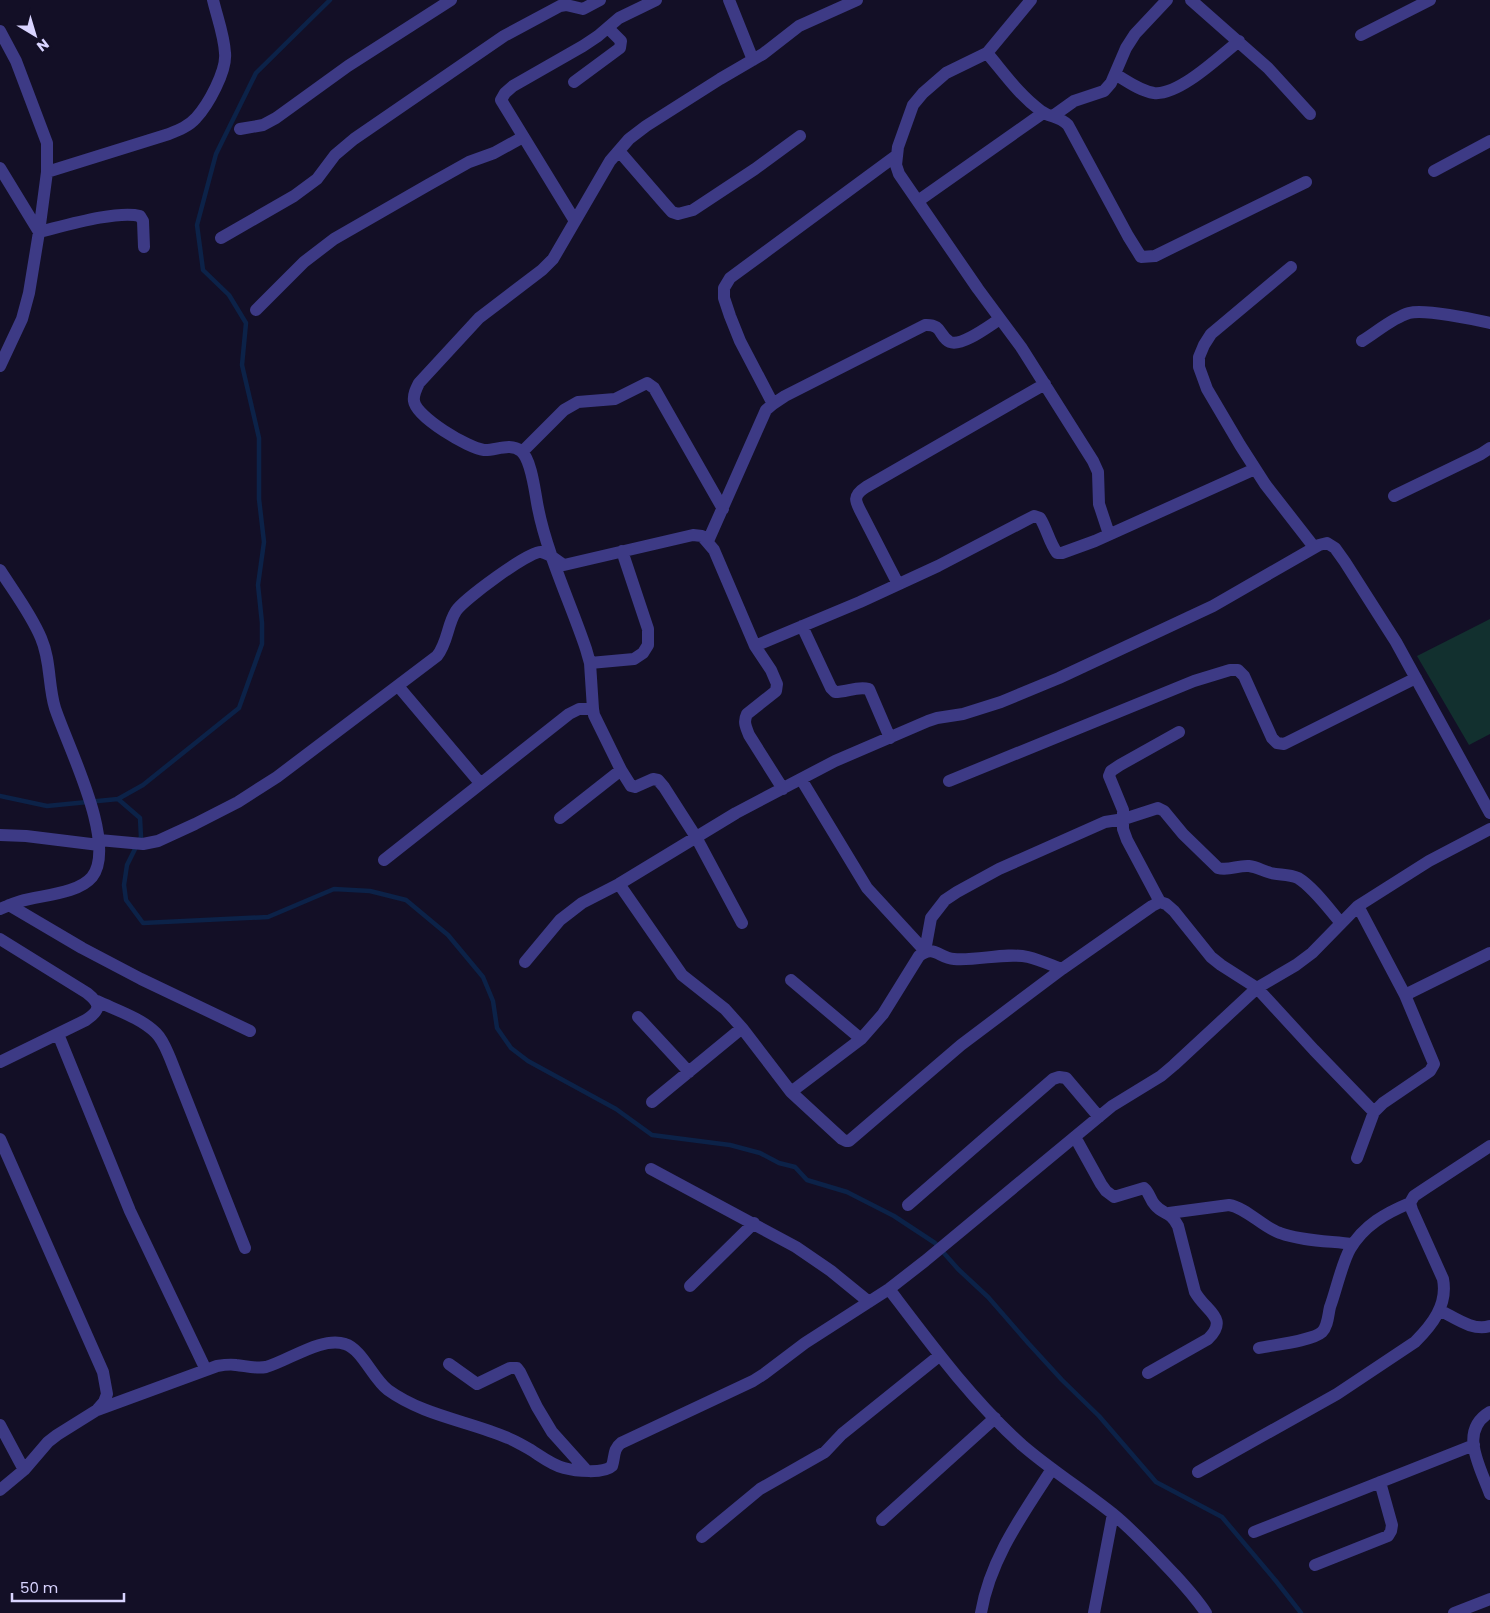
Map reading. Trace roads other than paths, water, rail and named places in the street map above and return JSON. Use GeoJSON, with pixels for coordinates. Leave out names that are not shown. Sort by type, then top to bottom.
{"type":"FeatureCollection","features":[{"type":"Feature","properties":{"kind":"street"},"geometry":{"type":"LineString","coordinates":[[46,172],[169,134],[186,127],[195,119],[204,107],[225,64],[226,52],[213,0]]}},
{"type":"Feature","properties":{"kind":"street"},"geometry":{"type":"LineString","coordinates":[[240,129],[263,125],[276,118],[435,4],[451,0]]}},
{"type":"Feature","properties":{"kind":"street"},"geometry":{"type":"LineString","coordinates":[[221,238],[294,196],[317,179],[335,155],[354,139],[504,36],[560,6],[566,5],[582,9],[600,0]]}},
{"type":"Feature","properties":{"kind":"street"},"geometry":{"type":"LineString","coordinates":[[575,221],[500,100],[513,86],[583,46],[619,18],[656,0]]}},
{"type":"Feature","properties":{"kind":"street"},"geometry":{"type":"LineString","coordinates":[[729,0],[754,60]]}},
{"type":"Feature","properties":{"kind":"street"},"geometry":{"type":"LineString","coordinates":[[742,923],[696,837],[664,787],[658,780],[650,779],[632,787],[621,770],[593,710],[590,663],[582,635],[553,558],[539,514],[530,471],[522,452],[515,448],[505,447],[485,450],[474,448],[447,433],[420,412],[414,401],[414,392],[418,383],[471,326],[542,270],[553,259],[610,161],[629,139],[720,79],[754,60],[799,26],[857,0]]}},
{"type":"Feature","properties":{"kind":"street"},"geometry":{"type":"LineString","coordinates":[[1031,0],[987,53],[946,73],[923,93],[913,106],[898,148],[896,165],[899,174],[1021,347],[1093,461],[1098,472],[1100,504],[1110,534]]}},
{"type":"Feature","properties":{"kind":"street"},"geometry":{"type":"LineString","coordinates":[[918,201],[1048,114],[1074,101],[1104,92],[1111,83],[1126,48],[1135,34],[1167,0]]}},
{"type":"Feature","properties":{"kind":"street"},"geometry":{"type":"LineString","coordinates":[[1191,0],[1268,68],[1310,114]]}},
{"type":"Feature","properties":{"kind":"street"},"geometry":{"type":"LineString","coordinates":[[1361,35],[1430,0]]}},
{"type":"Feature","properties":{"kind":"street"},"geometry":{"type":"LineString","coordinates":[[574,82],[620,48],[621,41],[608,28]]}},
{"type":"Feature","properties":{"kind":"street"},"geometry":{"type":"LineString","coordinates":[[0,31],[16,61],[46,143],[46,172],[29,294],[22,320],[0,366]]}},
{"type":"Feature","properties":{"kind":"street"},"geometry":{"type":"LineString","coordinates":[[1115,74],[1142,89],[1154,93],[1165,92],[1189,81],[1238,41]]}},
{"type":"Feature","properties":{"kind":"street"},"geometry":{"type":"LineString","coordinates":[[987,53],[1022,95],[1048,114],[1062,119],[1068,125],[1141,256],[1155,256],[1306,182]]}},
{"type":"Feature","properties":{"kind":"street"},"geometry":{"type":"LineString","coordinates":[[619,151],[672,212],[678,214],[693,210],[755,169],[800,136]]}},
{"type":"Feature","properties":{"kind":"street"},"geometry":{"type":"LineString","coordinates":[[256,310],[304,262],[334,240],[436,180],[523,137]]}},
{"type":"Feature","properties":{"kind":"street"},"geometry":{"type":"LineString","coordinates":[[1434,171],[1490,141]]}},
{"type":"Feature","properties":{"kind":"street"},"geometry":{"type":"LineString","coordinates":[[773,404],[740,342],[724,298],[724,288],[730,278],[897,155]]}},
{"type":"Feature","properties":{"kind":"street"},"geometry":{"type":"LineString","coordinates":[[0,168],[39,232]]}},
{"type":"Feature","properties":{"kind":"street"},"geometry":{"type":"LineString","coordinates":[[39,232],[112,216],[134,215],[140,216],[143,222],[144,247]]}},
{"type":"Feature","properties":{"kind":"street"},"geometry":{"type":"LineString","coordinates":[[1291,267],[1211,334],[1199,357],[1200,367],[1208,389],[1240,446],[1314,547]]}},
{"type":"Feature","properties":{"kind":"street"},"geometry":{"type":"LineString","coordinates":[[1362,341],[1396,319],[1410,313],[1421,312],[1490,323]]}},
{"type":"Feature","properties":{"kind":"street"},"geometry":{"type":"LineString","coordinates":[[708,541],[766,410],[773,404],[785,396],[925,325],[937,327],[948,342],[955,343],[974,336],[1000,319]]}},
{"type":"Feature","properties":{"kind":"street"},"geometry":{"type":"LineString","coordinates":[[522,452],[564,410],[578,402],[615,399],[647,383],[654,388],[723,508]]}},
{"type":"Feature","properties":{"kind":"street"},"geometry":{"type":"LineString","coordinates":[[898,584],[856,503],[856,496],[874,482],[1045,384]]}},
{"type":"Feature","properties":{"kind":"street"},"geometry":{"type":"LineString","coordinates":[[1394,496],[1482,454],[1490,448]]}},
{"type":"Feature","properties":{"kind":"street"},"geometry":{"type":"LineString","coordinates":[[756,646],[938,566],[1034,516],[1040,518],[1044,524],[1051,546],[1057,553],[1062,553],[1075,550],[1256,469]]}},
{"type":"Feature","properties":{"kind":"street"},"geometry":{"type":"LineString","coordinates":[[0,835],[143,844],[171,836],[238,802],[277,777],[437,656],[445,643],[455,613],[463,602],[534,552],[540,551],[564,564],[693,535],[702,536],[714,550],[756,646],[771,670],[777,684],[776,691],[747,714],[744,719],[746,727],[758,749],[783,789]]}},
{"type":"Feature","properties":{"kind":"street"},"geometry":{"type":"LineString","coordinates":[[525,962],[560,920],[582,903],[619,884],[736,813],[835,762],[937,718],[963,714],[1001,702],[1059,678],[1213,606],[1314,547],[1326,543],[1335,548],[1346,562],[1396,642],[1490,813]]}},
{"type":"Feature","properties":{"kind":"street"},"geometry":{"type":"LineString","coordinates":[[590,663],[634,659],[643,653],[648,645],[648,630],[622,551]]}},
{"type":"Feature","properties":{"kind":"street"},"geometry":{"type":"LineString","coordinates":[[0,570],[40,636],[45,648],[55,707],[85,788],[97,825],[99,842],[97,869],[83,885],[74,889],[19,901],[2,908]]}},
{"type":"Feature","properties":{"kind":"street"},"geometry":{"type":"LineString","coordinates":[[802,626],[831,688],[835,692],[844,692],[861,687],[869,689],[890,738]]}},
{"type":"Feature","properties":{"kind":"street"},"geometry":{"type":"LineString","coordinates":[[949,781],[1194,681],[1230,670],[1238,670],[1244,676],[1272,738],[1277,743],[1284,744],[1416,678]]}},
{"type":"Feature","properties":{"kind":"street"},"geometry":{"type":"LineString","coordinates":[[398,686],[480,783]]}},
{"type":"Feature","properties":{"kind":"street"},"geometry":{"type":"LineString","coordinates":[[384,860],[569,714],[579,709],[593,710]]}},
{"type":"Feature","properties":{"kind":"street"},"geometry":{"type":"LineString","coordinates":[[1179,732],[1111,771],[1109,776],[1123,810],[1123,829],[1127,840],[1160,902],[1166,904],[1174,911],[1216,961],[1257,988],[1374,1112]]}},
{"type":"Feature","properties":{"kind":"street"},"geometry":{"type":"LineString","coordinates":[[560,818],[621,770]]}},
{"type":"Feature","properties":{"kind":"street"},"geometry":{"type":"LineString","coordinates":[[801,779],[867,888],[925,951]]}},
{"type":"Feature","properties":{"kind":"street"},"geometry":{"type":"LineString","coordinates":[[925,951],[931,918],[945,900],[999,869],[1105,822],[1124,819],[1158,808],[1164,811],[1183,834],[1218,868],[1225,870],[1243,866],[1254,866],[1272,873],[1288,874],[1298,879],[1313,892],[1341,923]]}},
{"type":"Feature","properties":{"kind":"street"},"geometry":{"type":"LineString","coordinates":[[0,1490],[24,1470],[48,1442],[97,1410],[206,1370],[226,1365],[267,1366],[314,1347],[330,1343],[345,1343],[355,1350],[384,1387],[397,1396],[435,1414],[508,1438],[560,1467],[587,1471],[602,1471],[610,1468],[616,1449],[622,1443],[753,1381],[810,1340],[888,1289],[926,1261],[1112,1106],[1161,1076],[1257,988],[1296,965],[1312,953],[1358,906],[1429,861],[1490,829]]}},
{"type":"Feature","properties":{"kind":"street"},"geometry":{"type":"LineString","coordinates":[[619,884],[682,975],[725,1009],[791,1092],[846,1141],[961,1045],[1062,969],[1160,902]]}},
{"type":"Feature","properties":{"kind":"street"},"geometry":{"type":"LineString","coordinates":[[1357,1158],[1374,1112],[1384,1103],[1430,1072],[1434,1064],[1405,995],[1358,906]]}},
{"type":"Feature","properties":{"kind":"street"},"geometry":{"type":"LineString","coordinates":[[2,908],[141,979],[250,1031]]}},
{"type":"Feature","properties":{"kind":"street"},"geometry":{"type":"LineString","coordinates":[[0,939],[87,993],[97,1002],[142,1023],[162,1040],[246,1248]]}},
{"type":"Feature","properties":{"kind":"street"},"geometry":{"type":"LineString","coordinates":[[791,1092],[861,1039],[883,1014],[919,956],[925,951],[932,951],[952,960],[1014,956],[1028,957],[1062,969]]}},
{"type":"Feature","properties":{"kind":"street"},"geometry":{"type":"LineString","coordinates":[[1405,995],[1490,954]]}},
{"type":"Feature","properties":{"kind":"street"},"geometry":{"type":"LineString","coordinates":[[791,980],[861,1039]]}},
{"type":"Feature","properties":{"kind":"street"},"geometry":{"type":"LineString","coordinates":[[0,1062],[86,1020],[94,1014],[98,1006],[97,1002]]}},
{"type":"Feature","properties":{"kind":"street"},"geometry":{"type":"LineString","coordinates":[[638,1017],[689,1072]]}},
{"type":"Feature","properties":{"kind":"street"},"geometry":{"type":"LineString","coordinates":[[652,1102],[742,1028]]}},
{"type":"Feature","properties":{"kind":"street"},"geometry":{"type":"LineString","coordinates":[[58,1034],[130,1211],[206,1370]]}},
{"type":"Feature","properties":{"kind":"street"},"geometry":{"type":"LineString","coordinates":[[908,1205],[1053,1079],[1059,1077],[1066,1078],[1099,1117]]}},
{"type":"Feature","properties":{"kind":"street"},"geometry":{"type":"LineString","coordinates":[[1075,1137],[1106,1191],[1114,1197],[1144,1188],[1149,1192],[1153,1204],[1174,1219],[1178,1226],[1195,1292],[1199,1300],[1215,1316],[1218,1325],[1216,1332],[1208,1339],[1148,1372]]}},
{"type":"Feature","properties":{"kind":"street"},"geometry":{"type":"LineString","coordinates":[[0,1140],[103,1372],[107,1394],[104,1402],[97,1410]]}},
{"type":"Feature","properties":{"kind":"street"},"geometry":{"type":"LineString","coordinates":[[1259,1348],[1312,1338],[1322,1333],[1349,1250],[1359,1236],[1375,1221],[1410,1203],[1414,1196],[1490,1146]]}},
{"type":"Feature","properties":{"kind":"street"},"geometry":{"type":"LineString","coordinates":[[651,1169],[754,1223],[796,1248],[830,1271],[869,1302]]}},
{"type":"Feature","properties":{"kind":"street"},"geometry":{"type":"LineString","coordinates":[[1198,1472],[1337,1394],[1414,1342],[1431,1325],[1443,1302],[1445,1290],[1443,1279],[1410,1203]]}},
{"type":"Feature","properties":{"kind":"street"},"geometry":{"type":"LineString","coordinates":[[1169,1214],[1229,1205],[1236,1206],[1269,1229],[1280,1234],[1290,1237],[1353,1244]]}},
{"type":"Feature","properties":{"kind":"street"},"geometry":{"type":"LineString","coordinates":[[690,1286],[754,1223]]}},
{"type":"Feature","properties":{"kind":"street"},"geometry":{"type":"LineString","coordinates":[[888,1289],[940,1356],[995,1418],[1052,1469],[1113,1514],[1159,1558],[1206,1613]]}},
{"type":"Feature","properties":{"kind":"street"},"geometry":{"type":"LineString","coordinates":[[1439,1310],[1474,1326],[1484,1328],[1490,1326]]}},
{"type":"Feature","properties":{"kind":"street"},"geometry":{"type":"LineString","coordinates":[[702,1537],[760,1489],[825,1452],[842,1434],[940,1356]]}},
{"type":"Feature","properties":{"kind":"street"},"geometry":{"type":"LineString","coordinates":[[449,1364],[477,1384],[510,1368],[517,1368],[552,1432],[587,1471]]}},
{"type":"Feature","properties":{"kind":"street"},"geometry":{"type":"LineString","coordinates":[[1490,1412],[1476,1423],[1472,1436],[1475,1452],[1490,1494]]}},
{"type":"Feature","properties":{"kind":"street"},"geometry":{"type":"LineString","coordinates":[[882,1520],[995,1418]]}},
{"type":"Feature","properties":{"kind":"street"},"geometry":{"type":"LineString","coordinates":[[0,1426],[24,1470]]}},
{"type":"Feature","properties":{"kind":"street"},"geometry":{"type":"LineString","coordinates":[[1254,1532],[1474,1445]]}},
{"type":"Feature","properties":{"kind":"street"},"geometry":{"type":"LineString","coordinates":[[981,1613],[990,1576],[998,1559],[1012,1531],[1052,1469]]}},
{"type":"Feature","properties":{"kind":"street"},"geometry":{"type":"LineString","coordinates":[[1315,1565],[1388,1536],[1392,1525],[1380,1482]]}},
{"type":"Feature","properties":{"kind":"street"},"geometry":{"type":"LineString","coordinates":[[1094,1613],[1113,1514]]}},
{"type":"Feature","properties":{"kind":"street"},"geometry":{"type":"LineString","coordinates":[[1454,1613],[1490,1598]]}},
{"type":"Feature","properties":{"kind":"waterway"},"geometry":{"type":"LineString","coordinates":[[0,796],[47,806],[118,799],[143,785],[239,708],[262,644],[258,585],[264,542],[259,499],[259,438],[242,365],[246,323],[229,295],[203,270],[197,225],[216,154],[256,73],[330,0]]}},
{"type":"Feature","properties":{"kind":"waterway"},"geometry":{"type":"LineString","coordinates":[[118,799],[140,818],[141,837],[127,865],[124,885],[126,900],[143,923],[268,917],[334,889],[370,891],[406,900],[448,935],[483,977],[493,1001],[497,1028],[511,1048],[528,1061],[616,1109],[652,1135],[730,1145],[760,1153],[779,1163],[795,1167],[807,1180],[847,1192],[894,1216],[935,1243],[958,1269],[988,1297],[1062,1380],[1099,1416],[1156,1482],[1222,1517],[1301,1613]]}}]}
